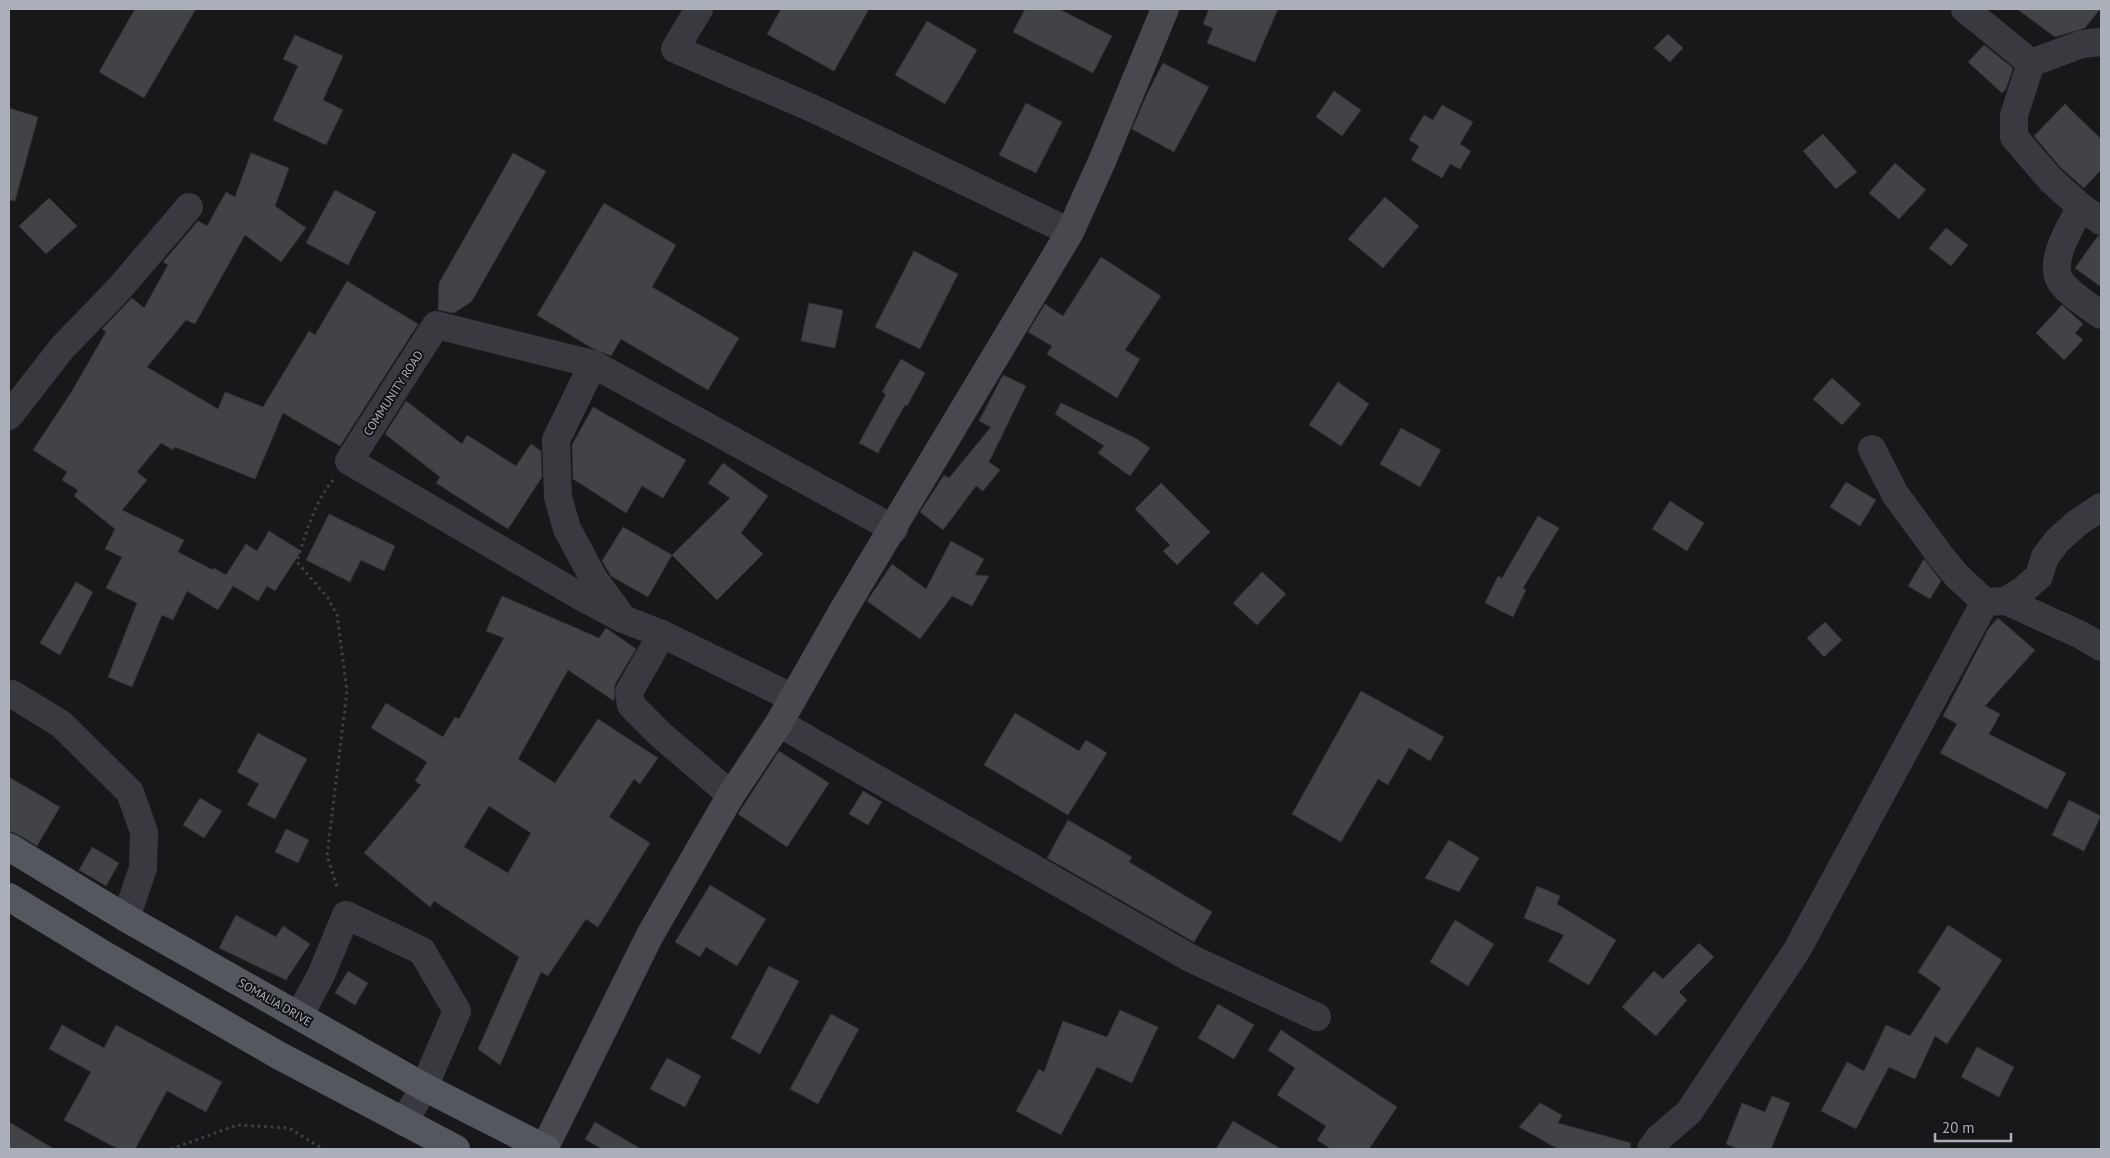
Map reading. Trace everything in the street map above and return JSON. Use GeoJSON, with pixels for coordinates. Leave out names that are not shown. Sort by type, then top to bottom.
{"type":"FeatureCollection","features":[{"type":"Feature","properties":{"kind":"main road","name":"SOMALIA DRIVE"},"geometry":{"type":"LineString","coordinates":[[9,847],[126,918],[424,1088],[545,1149]]}},
{"type":"Feature","properties":{"kind":"main road"},"geometry":{"type":"LineString","coordinates":[[9,897],[106,956],[278,1054],[456,1149]]}},
{"type":"Feature","properties":{"kind":"street"},"geometry":{"type":"LineString","coordinates":[[698,9],[675,49],[814,109],[1070,232]]}},
{"type":"Feature","properties":{"kind":"street"},"geometry":{"type":"LineString","coordinates":[[545,1149],[650,935],[731,795],[780,723],[793,698],[1070,232],[1103,159],[1165,9]]}},
{"type":"Feature","properties":{"kind":"street"},"geometry":{"type":"LineString","coordinates":[[1965,9],[2030,63]]}},
{"type":"Feature","properties":{"kind":"street"},"geometry":{"type":"LineString","coordinates":[[2030,63],[2082,44],[2101,42]]}},
{"type":"Feature","properties":{"kind":"street"},"geometry":{"type":"LineString","coordinates":[[2030,63],[2014,115],[2014,137],[2051,180],[2091,214],[2059,250],[2056,267],[2062,285],[2101,315]]}},
{"type":"Feature","properties":{"kind":"street"},"geometry":{"type":"LineString","coordinates":[[9,416],[62,348],[119,289],[189,207]]}},
{"type":"Feature","properties":{"kind":"street","name":"COMMUNITY ROAD"},"geometry":{"type":"LineString","coordinates":[[349,461],[436,325],[593,364]]}},
{"type":"Feature","properties":{"kind":"street"},"geometry":{"type":"LineString","coordinates":[[623,619],[594,579],[567,529],[558,497],[556,440],[593,364],[894,529]]}},
{"type":"Feature","properties":{"kind":"street"},"geometry":{"type":"LineString","coordinates":[[1872,449],[1901,502],[1956,576],[1995,601],[2081,635],[2101,647]]}},
{"type":"Feature","properties":{"kind":"street"},"geometry":{"type":"LineString","coordinates":[[349,461],[578,595],[623,619],[662,634],[793,698]]}},
{"type":"Feature","properties":{"kind":"street"},"geometry":{"type":"LineString","coordinates":[[1650,1149],[1659,1138],[1689,1112],[1797,950],[1995,601],[2023,590],[2039,576],[2045,556],[2057,541],[2077,523],[2101,507]]}},
{"type":"Feature","properties":{"kind":"street"},"geometry":{"type":"LineString","coordinates":[[662,634],[629,692],[631,705],[661,735],[731,795]]}},
{"type":"Feature","properties":{"kind":"street"},"geometry":{"type":"LineString","coordinates":[[12,694],[61,724],[130,792],[144,832],[143,868],[126,918]]}},
{"type":"Feature","properties":{"kind":"street"},"geometry":{"type":"LineString","coordinates":[[780,723],[1192,959],[1318,1017]]}},
{"type":"Feature","properties":{"kind":"street"},"geometry":{"type":"LineString","coordinates":[[299,1016],[320,975],[346,915],[422,951],[457,1011],[424,1088],[404,1122]]}},
{"type":"Feature","properties":{"kind":"path"},"geometry":{"type":"LineString","coordinates":[[346,915],[327,856],[347,690],[337,615],[328,598],[297,562],[308,525],[326,489],[349,461]]}},
{"type":"Feature","properties":{"kind":"path"},"geometry":{"type":"LineString","coordinates":[[171,1149],[237,1125],[289,1128],[323,1149]]}},
{"type":"Feature","properties":{"kind":"building"},"geometry":{"type":"Polygon","coordinates":[[[135,9],[196,9],[144,98],[99,72],[135,9]]]}},
{"type":"Feature","properties":{"kind":"building"},"geometry":{"type":"Polygon","coordinates":[[[781,9],[869,9],[834,71],[767,34],[781,9]]]}},
{"type":"Feature","properties":{"kind":"building"},"geometry":{"type":"Polygon","coordinates":[[[1025,9],[1059,9],[1112,36],[1093,73],[1013,32],[1025,9]]]}},
{"type":"Feature","properties":{"kind":"building"},"geometry":{"type":"Polygon","coordinates":[[[1209,9],[1278,9],[1255,62],[1207,43],[1213,28],[1203,24],[1209,9]]]}},
{"type":"Feature","properties":{"kind":"building"},"geometry":{"type":"Polygon","coordinates":[[[2017,9],[2100,9],[2085,28],[2055,37],[2017,9]]]}},
{"type":"Feature","properties":{"kind":"building"},"geometry":{"type":"Polygon","coordinates":[[[927,21],[977,50],[945,104],[895,75],[927,21]]]}},
{"type":"Feature","properties":{"kind":"building"},"geometry":{"type":"Polygon","coordinates":[[[1668,34],[1683,48],[1670,62],[1654,48],[1668,34]]]}},
{"type":"Feature","properties":{"kind":"building"},"geometry":{"type":"Polygon","coordinates":[[[295,35],[343,56],[323,100],[343,110],[326,145],[273,120],[298,66],[283,59],[295,35]]]}},
{"type":"Feature","properties":{"kind":"building"},"geometry":{"type":"Polygon","coordinates":[[[1984,45],[2013,68],[2006,89],[2002,93],[1968,62],[1984,45]]]}},
{"type":"Feature","properties":{"kind":"building"},"geometry":{"type":"Polygon","coordinates":[[[1163,63],[1209,87],[1174,152],[1132,129],[1163,63]]]}},
{"type":"Feature","properties":{"kind":"building"},"geometry":{"type":"Polygon","coordinates":[[[1334,91],[1361,110],[1342,136],[1316,117],[1334,91]]]}},
{"type":"Feature","properties":{"kind":"building"},"geometry":{"type":"Polygon","coordinates":[[[1026,103],[1062,122],[1036,173],[999,155],[1026,103]]]}},
{"type":"Feature","properties":{"kind":"building"},"geometry":{"type":"Polygon","coordinates":[[[2065,104],[2101,139],[2101,170],[2084,188],[2061,168],[2034,136],[2065,104]]]}},
{"type":"Feature","properties":{"kind":"building"},"geometry":{"type":"Polygon","coordinates":[[[1442,105],[1473,122],[1460,144],[1471,151],[1460,169],[1450,164],[1442,178],[1411,160],[1419,146],[1409,140],[1424,115],[1433,120],[1442,105]]]}},
{"type":"Feature","properties":{"kind":"building"},"geometry":{"type":"Polygon","coordinates":[[[9,108],[38,117],[15,201],[9,200],[9,108]]]}},
{"type":"Feature","properties":{"kind":"building"},"geometry":{"type":"Polygon","coordinates":[[[1823,134],[1857,172],[1836,189],[1803,151],[1823,134]]]}},
{"type":"Feature","properties":{"kind":"building"},"geometry":{"type":"Polygon","coordinates":[[[251,153],[289,168],[275,206],[306,228],[281,262],[245,235],[195,324],[186,320],[147,367],[218,409],[225,392],[263,407],[309,331],[315,335],[347,281],[418,324],[340,446],[283,413],[255,479],[175,447],[173,450],[161,443],[137,472],[147,480],[122,510],[184,540],[178,552],[213,570],[214,568],[226,575],[246,544],[257,551],[269,531],[301,551],[275,591],[267,586],[258,601],[233,586],[218,610],[187,591],[173,620],[162,615],[132,687],[108,677],[137,603],[106,588],[122,557],[105,549],[115,529],[74,496],[78,490],[62,480],[67,472],[33,450],[72,391],[106,332],[102,329],[132,298],[144,308],[168,265],[163,262],[198,221],[207,226],[226,192],[235,197],[251,153]]]}},
{"type":"Feature","properties":{"kind":"building"},"geometry":{"type":"Polygon","coordinates":[[[513,153],[546,171],[472,301],[454,313],[438,310],[439,283],[513,153]]]}},
{"type":"Feature","properties":{"kind":"building"},"geometry":{"type":"Polygon","coordinates":[[[1895,163],[1926,190],[1899,219],[1869,193],[1895,163]]]}},
{"type":"Feature","properties":{"kind":"building"},"geometry":{"type":"Polygon","coordinates":[[[335,190],[376,212],[348,265],[306,243],[335,190]]]}},
{"type":"Feature","properties":{"kind":"building"},"geometry":{"type":"Polygon","coordinates":[[[1385,197],[1419,226],[1383,268],[1348,239],[1385,197]]]}},
{"type":"Feature","properties":{"kind":"building"},"geometry":{"type":"Polygon","coordinates":[[[49,198],[77,226],[46,254],[19,226],[49,198]]]}},
{"type":"Feature","properties":{"kind":"building"},"geometry":{"type":"Polygon","coordinates":[[[604,203],[676,245],[652,287],[739,338],[708,390],[621,339],[611,356],[592,348],[537,315],[604,203]]]}},
{"type":"Feature","properties":{"kind":"building"},"geometry":{"type":"Polygon","coordinates":[[[1946,228],[1968,245],[1951,266],[1929,248],[1946,228]]]}},
{"type":"Feature","properties":{"kind":"building"},"geometry":{"type":"Polygon","coordinates":[[[2098,236],[2101,236],[2101,287],[2075,268],[2098,236]]]}},
{"type":"Feature","properties":{"kind":"building"},"geometry":{"type":"Polygon","coordinates":[[[914,251],[958,274],[920,349],[875,327],[914,251]]]}},
{"type":"Feature","properties":{"kind":"building"},"geometry":{"type":"Polygon","coordinates":[[[1101,257],[1161,296],[1125,350],[1140,359],[1117,398],[1047,354],[1052,346],[1028,332],[1045,304],[1063,316],[1101,257]]]}},
{"type":"Feature","properties":{"kind":"building"},"geometry":{"type":"Polygon","coordinates":[[[809,303],[843,310],[835,348],[801,341],[809,303]]]}},
{"type":"Feature","properties":{"kind":"building"},"geometry":{"type":"Polygon","coordinates":[[[2062,305],[2083,324],[2075,333],[2083,340],[2064,360],[2036,333],[2062,305]]]}},
{"type":"Feature","properties":{"kind":"building"},"geometry":{"type":"Polygon","coordinates":[[[901,359],[925,373],[878,453],[859,443],[886,394],[882,392],[901,359]]]}},
{"type":"Feature","properties":{"kind":"building"},"geometry":{"type":"Polygon","coordinates":[[[1003,375],[1026,386],[989,462],[1000,470],[983,491],[976,486],[943,530],[920,512],[944,475],[949,478],[991,427],[979,421],[1003,375]]]}},
{"type":"Feature","properties":{"kind":"building"},"geometry":{"type":"Polygon","coordinates":[[[1832,378],[1861,404],[1842,425],[1813,399],[1832,378]]]}},
{"type":"Feature","properties":{"kind":"building"},"geometry":{"type":"Polygon","coordinates":[[[1338,382],[1369,404],[1341,446],[1309,425],[1338,382]]]}},
{"type":"Feature","properties":{"kind":"building"},"geometry":{"type":"Polygon","coordinates":[[[406,401],[462,444],[467,435],[516,466],[531,444],[541,451],[542,477],[508,529],[436,483],[440,477],[385,434],[406,401]]]}},
{"type":"Feature","properties":{"kind":"building"},"geometry":{"type":"Polygon","coordinates":[[[1061,403],[1137,439],[1150,448],[1130,476],[1098,453],[1104,446],[1055,414],[1061,403]]]}},
{"type":"Feature","properties":{"kind":"building"},"geometry":{"type":"Polygon","coordinates":[[[593,407],[686,460],[663,498],[642,486],[626,513],[573,479],[572,445],[593,407]]]}},
{"type":"Feature","properties":{"kind":"building"},"geometry":{"type":"Polygon","coordinates":[[[1401,428],[1441,450],[1420,487],[1380,464],[1401,428]]]}},
{"type":"Feature","properties":{"kind":"building"},"geometry":{"type":"Polygon","coordinates":[[[723,463],[768,496],[741,533],[763,554],[717,600],[672,555],[730,498],[708,483],[723,463]]]}},
{"type":"Feature","properties":{"kind":"building"},"geometry":{"type":"Polygon","coordinates":[[[1846,482],[1876,500],[1860,526],[1830,507],[1846,482]]]}},
{"type":"Feature","properties":{"kind":"building"},"geometry":{"type":"Polygon","coordinates":[[[1161,483],[1210,532],[1177,565],[1163,551],[1170,545],[1135,509],[1161,483]]]}},
{"type":"Feature","properties":{"kind":"building"},"geometry":{"type":"Polygon","coordinates":[[[1670,501],[1704,523],[1687,551],[1652,529],[1670,501]]]}},
{"type":"Feature","properties":{"kind":"building"},"geometry":{"type":"Polygon","coordinates":[[[329,514],[395,546],[384,571],[361,560],[350,582],[306,560],[329,514]]]}},
{"type":"Feature","properties":{"kind":"building"},"geometry":{"type":"Polygon","coordinates":[[[1538,516],[1559,528],[1523,588],[1526,590],[1513,617],[1485,603],[1498,576],[1502,578],[1538,516]]]}},
{"type":"Feature","properties":{"kind":"building"},"geometry":{"type":"Polygon","coordinates":[[[623,527],[672,555],[648,597],[611,576],[602,561],[623,527]]]}},
{"type":"Feature","properties":{"kind":"building"},"geometry":{"type":"Polygon","coordinates":[[[951,541],[984,559],[975,575],[989,576],[972,606],[952,596],[920,639],[867,601],[892,564],[926,589],[951,541]]]}},
{"type":"Feature","properties":{"kind":"building"},"geometry":{"type":"Polygon","coordinates":[[[1924,559],[1941,581],[1930,599],[1908,586],[1924,559]]]}},
{"type":"Feature","properties":{"kind":"building"},"geometry":{"type":"Polygon","coordinates":[[[1262,572],[1286,594],[1257,625],[1233,603],[1262,572]]]}},
{"type":"Feature","properties":{"kind":"building"},"geometry":{"type":"Polygon","coordinates":[[[76,582],[93,592],[60,655],[40,643],[76,582]]]}},
{"type":"Feature","properties":{"kind":"building"},"geometry":{"type":"Polygon","coordinates":[[[502,596],[599,638],[606,628],[636,649],[615,684],[614,701],[568,670],[518,759],[555,783],[598,719],[658,758],[640,784],[634,779],[609,817],[650,843],[598,927],[586,919],[548,976],[541,972],[500,1065],[478,1049],[519,957],[434,901],[430,907],[364,853],[421,785],[415,781],[427,762],[371,728],[386,703],[443,737],[455,717],[459,719],[504,638],[486,631],[502,596]],[[489,806],[464,847],[508,873],[531,833],[489,806]]]}},
{"type":"Feature","properties":{"kind":"building"},"geometry":{"type":"Polygon","coordinates":[[[1998,618],[2035,650],[1985,706],[2000,714],[1989,734],[2066,773],[2047,809],[1940,753],[1957,724],[1943,716],[1989,628],[1998,618]]]}},
{"type":"Feature","properties":{"kind":"building"},"geometry":{"type":"Polygon","coordinates":[[[1825,622],[1842,640],[1824,657],[1807,638],[1825,622]]]}},
{"type":"Feature","properties":{"kind":"building"},"geometry":{"type":"Polygon","coordinates":[[[1361,691],[1444,737],[1430,761],[1409,748],[1388,785],[1378,779],[1341,842],[1292,814],[1361,691]]]}},
{"type":"Feature","properties":{"kind":"building"},"geometry":{"type":"Polygon","coordinates":[[[1015,713],[1079,751],[1086,740],[1107,753],[1068,815],[984,765],[1015,713]]]}},
{"type":"Feature","properties":{"kind":"building"},"geometry":{"type":"Polygon","coordinates":[[[258,733],[307,759],[275,819],[247,805],[259,784],[237,772],[258,733]]]}},
{"type":"Feature","properties":{"kind":"building"},"geometry":{"type":"Polygon","coordinates":[[[779,751],[829,783],[787,847],[738,814],[779,751]]]}},
{"type":"Feature","properties":{"kind":"building"},"geometry":{"type":"Polygon","coordinates":[[[9,777],[60,807],[37,846],[9,831],[9,777]]]}},
{"type":"Feature","properties":{"kind":"building"},"geometry":{"type":"Polygon","coordinates":[[[863,791],[882,802],[868,825],[849,814],[863,791]]]}},
{"type":"Feature","properties":{"kind":"building"},"geometry":{"type":"Polygon","coordinates":[[[200,798],[222,811],[204,838],[183,825],[200,798]]]}},
{"type":"Feature","properties":{"kind":"building"},"geometry":{"type":"Polygon","coordinates":[[[2069,800],[2101,816],[2084,851],[2052,835],[2069,800]]]}},
{"type":"Feature","properties":{"kind":"building"},"geometry":{"type":"Polygon","coordinates":[[[1068,820],[1132,857],[1129,862],[1212,912],[1194,942],[1047,858],[1068,820]]]}},
{"type":"Feature","properties":{"kind":"building"},"geometry":{"type":"Polygon","coordinates":[[[286,829],[309,840],[298,863],[275,852],[286,829]]]}},
{"type":"Feature","properties":{"kind":"building"},"geometry":{"type":"Polygon","coordinates":[[[1449,840],[1479,858],[1459,892],[1425,878],[1449,840]]]}},
{"type":"Feature","properties":{"kind":"building"},"geometry":{"type":"Polygon","coordinates":[[[92,847],[119,863],[106,886],[79,870],[92,847]]]}},
{"type":"Feature","properties":{"kind":"building"},"geometry":{"type":"Polygon","coordinates":[[[710,885],[766,919],[737,966],[706,947],[700,957],[675,942],[710,885]]]}},
{"type":"Feature","properties":{"kind":"building"},"geometry":{"type":"Polygon","coordinates":[[[1537,886],[1560,896],[1557,904],[1616,940],[1589,985],[1548,961],[1564,935],[1524,918],[1537,886]]]}},
{"type":"Feature","properties":{"kind":"building"},"geometry":{"type":"Polygon","coordinates":[[[236,915],[276,937],[283,926],[310,944],[286,980],[219,948],[236,915]]]}},
{"type":"Feature","properties":{"kind":"building"},"geometry":{"type":"Polygon","coordinates":[[[1455,920],[1494,944],[1468,986],[1430,962],[1455,920]]]}},
{"type":"Feature","properties":{"kind":"building"},"geometry":{"type":"Polygon","coordinates":[[[1948,925],[2002,960],[1947,1044],[1935,1036],[1915,1079],[1889,1067],[1856,1129],[1821,1111],[1847,1062],[1864,1071],[1886,1025],[1910,1036],[1941,988],[1918,972],[1948,925]]]}},
{"type":"Feature","properties":{"kind":"building"},"geometry":{"type":"Polygon","coordinates":[[[1699,943],[1714,957],[1679,992],[1687,1000],[1656,1036],[1622,1007],[1654,971],[1663,979],[1699,943]]]}},
{"type":"Feature","properties":{"kind":"building"},"geometry":{"type":"Polygon","coordinates":[[[769,966],[799,981],[760,1054],[731,1038],[769,966]]]}},
{"type":"Feature","properties":{"kind":"building"},"geometry":{"type":"Polygon","coordinates":[[[348,971],[368,983],[355,1005],[335,993],[348,971]]]}},
{"type":"Feature","properties":{"kind":"building"},"geometry":{"type":"Polygon","coordinates":[[[1218,1004],[1254,1025],[1234,1059],[1198,1038],[1218,1004]]]}},
{"type":"Feature","properties":{"kind":"building"},"geometry":{"type":"Polygon","coordinates":[[[1120,1010],[1158,1027],[1132,1083],[1097,1067],[1061,1135],[1016,1111],[1039,1069],[1044,1072],[1063,1021],[1107,1037],[1120,1010]]]}},
{"type":"Feature","properties":{"kind":"building"},"geometry":{"type":"Polygon","coordinates":[[[831,1014],[859,1029],[818,1104],[790,1089],[831,1014]]]}},
{"type":"Feature","properties":{"kind":"building"},"geometry":{"type":"Polygon","coordinates":[[[62,1025],[104,1048],[116,1025],[222,1082],[206,1112],[167,1091],[135,1149],[118,1149],[64,1120],[91,1072],[49,1049],[62,1025]]]}},
{"type":"Feature","properties":{"kind":"building"},"geometry":{"type":"Polygon","coordinates":[[[1281,1030],[1397,1107],[1369,1149],[1331,1149],[1317,1140],[1326,1126],[1277,1095],[1295,1068],[1268,1050],[1281,1030]]]}},
{"type":"Feature","properties":{"kind":"building"},"geometry":{"type":"Polygon","coordinates":[[[1977,1047],[2014,1067],[1999,1097],[1961,1077],[1977,1047]]]}},
{"type":"Feature","properties":{"kind":"building"},"geometry":{"type":"Polygon","coordinates":[[[667,1058],[701,1076],[685,1107],[650,1089],[667,1058]]]}},
{"type":"Feature","properties":{"kind":"building"},"geometry":{"type":"Polygon","coordinates":[[[1772,1096],[1790,1103],[1771,1149],[1738,1149],[1726,1144],[1742,1103],[1765,1112],[1772,1096]]]}},
{"type":"Feature","properties":{"kind":"building"},"geometry":{"type":"Polygon","coordinates":[[[1540,1103],[1562,1115],[1558,1123],[1631,1143],[1630,1149],[1558,1149],[1519,1127],[1540,1103]]]}},
{"type":"Feature","properties":{"kind":"building"},"geometry":{"type":"Polygon","coordinates":[[[1233,1121],[1281,1149],[1216,1149],[1233,1121]]]}},
{"type":"Feature","properties":{"kind":"building"},"geometry":{"type":"Polygon","coordinates":[[[9,1122],[54,1149],[9,1149],[9,1122]]]}},
{"type":"Feature","properties":{"kind":"building"},"geometry":{"type":"Polygon","coordinates":[[[595,1122],[641,1149],[602,1149],[585,1139],[595,1122]]]}}]}
